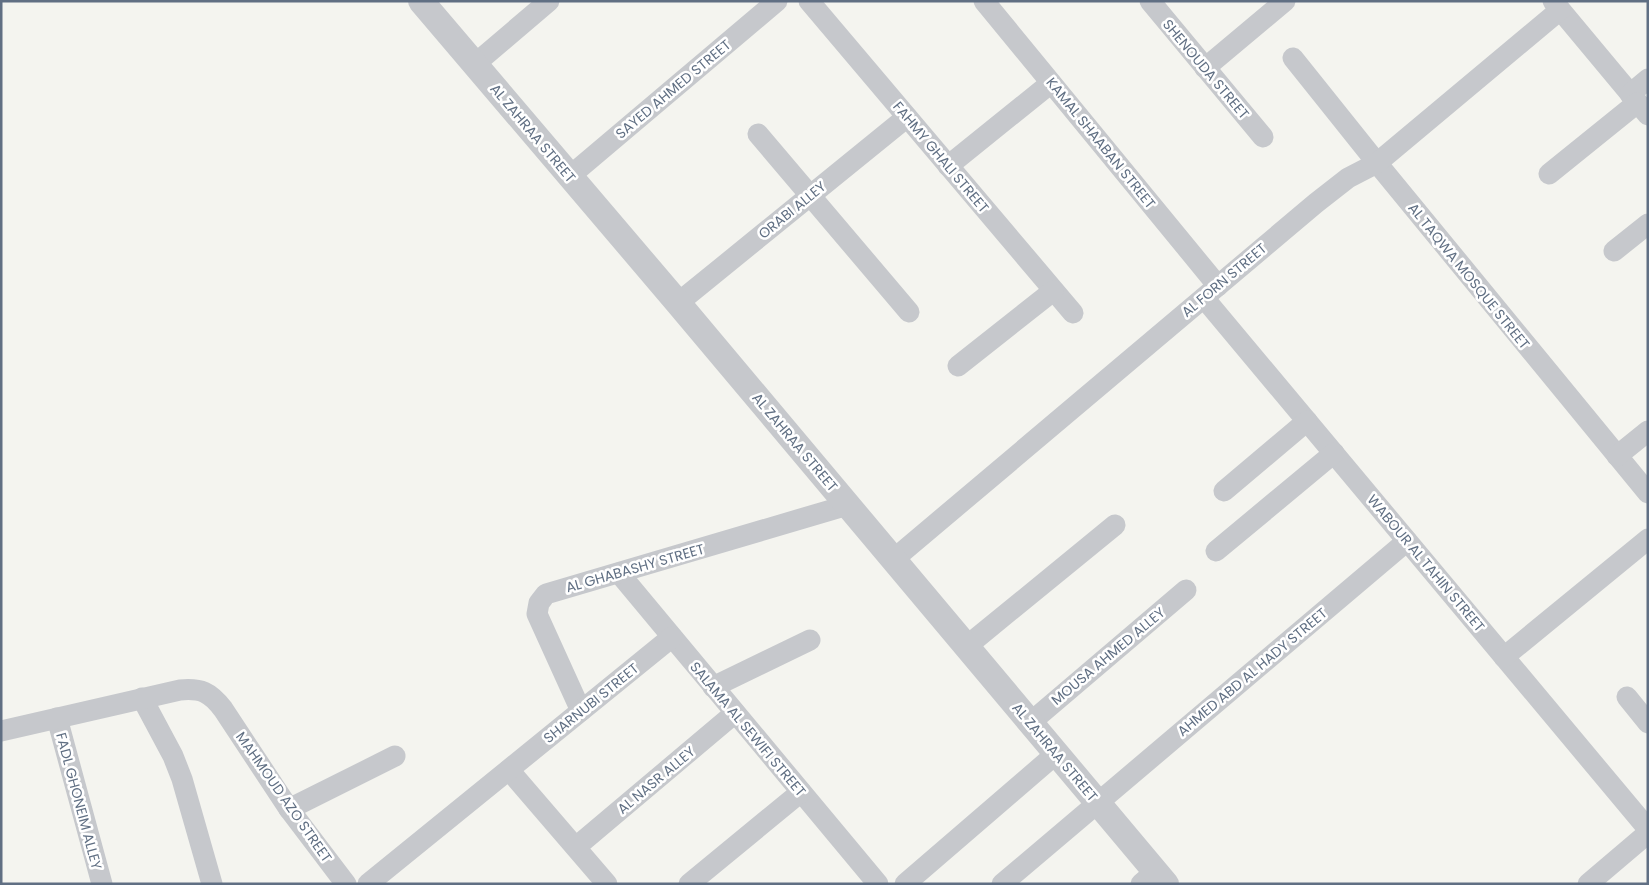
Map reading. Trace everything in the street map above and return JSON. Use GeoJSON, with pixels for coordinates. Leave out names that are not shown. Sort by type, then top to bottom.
{"type":"FeatureCollection","features":[{"type":"Feature","properties":{"kind":"street","name":"AL ZAHRAA STREET"},"geometry":{"type":"LineString","coordinates":[[421,1],[1098,802],[1154,880]]}},
{"type":"Feature","properties":{"kind":"street"},"geometry":{"type":"LineString","coordinates":[[475,64],[550,1]]}},
{"type":"Feature","properties":{"kind":"street","name":"SAYED AHMED STREET"},"geometry":{"type":"LineString","coordinates":[[570,176],[777,1]]}},
{"type":"Feature","properties":{"kind":"street","name":"FAHMY GHALI STREET"},"geometry":{"type":"LineString","coordinates":[[809,1],[1072,313]]}},
{"type":"Feature","properties":{"kind":"street","name":"KAMAL SHAABAN STREET"},"geometry":{"type":"LineString","coordinates":[[984,1],[1051,83],[1211,292]]}},
{"type":"Feature","properties":{"kind":"street","name":"SHENOUDA STREET"},"geometry":{"type":"LineString","coordinates":[[1150,1],[1263,137]]}},
{"type":"Feature","properties":{"kind":"street"},"geometry":{"type":"LineString","coordinates":[[1205,68],[1285,1]]}},
{"type":"Feature","properties":{"kind":"street"},"geometry":{"type":"LineString","coordinates":[[1556,5],[1638,104]]}},
{"type":"Feature","properties":{"kind":"street","name":"AL FORN STREET"},"geometry":{"type":"LineString","coordinates":[[894,559],[1316,202],[1348,178],[1377,163],[1556,5]]}},
{"type":"Feature","properties":{"kind":"street","name":"AL TAQWA MOSQUE STREET"},"geometry":{"type":"LineString","coordinates":[[1293,58],[1648,493]]}},
{"type":"Feature","properties":{"kind":"street"},"geometry":{"type":"LineString","coordinates":[[1549,174],[1638,104],[1648,79]]}},
{"type":"Feature","properties":{"kind":"street"},"geometry":{"type":"LineString","coordinates":[[948,166],[1051,83]]}},
{"type":"Feature","properties":{"kind":"street","name":"ORABI ALLEY"},"geometry":{"type":"LineString","coordinates":[[678,303],[907,117]]}},
{"type":"Feature","properties":{"kind":"street"},"geometry":{"type":"LineString","coordinates":[[758,134],[909,312]]}},
{"type":"Feature","properties":{"kind":"street"},"geometry":{"type":"LineString","coordinates":[[1614,251],[1648,224]]}},
{"type":"Feature","properties":{"kind":"street"},"geometry":{"type":"LineString","coordinates":[[958,366],[1054,291]]}},
{"type":"Feature","properties":{"kind":"street","name":"WABOUR AL TAHIN STREET"},"geometry":{"type":"LineString","coordinates":[[1211,292],[1307,421],[1648,829]]}},
{"type":"Feature","properties":{"kind":"street"},"geometry":{"type":"LineString","coordinates":[[1224,491],[1307,421]]}},
{"type":"Feature","properties":{"kind":"street"},"geometry":{"type":"LineString","coordinates":[[1617,456],[1648,431]]}},
{"type":"Feature","properties":{"kind":"street"},"geometry":{"type":"LineString","coordinates":[[1216,551],[1334,453]]}},
{"type":"Feature","properties":{"kind":"street","name":"AL GHABASHY STREET"},"geometry":{"type":"LineString","coordinates":[[581,712],[537,614],[537,608],[546,594],[848,505]]}},
{"type":"Feature","properties":{"kind":"street"},"geometry":{"type":"LineString","coordinates":[[967,646],[1115,525]]}},
{"type":"Feature","properties":{"kind":"street"},"geometry":{"type":"LineString","coordinates":[[1504,657],[1648,539]]}},
{"type":"Feature","properties":{"kind":"street","name":"AHMED ABD AL HADY STREET"},"geometry":{"type":"LineString","coordinates":[[1002,884],[1407,541]]}},
{"type":"Feature","properties":{"kind":"street","name":"SALAMA AL SEWIFI STREET"},"geometry":{"type":"LineString","coordinates":[[619,573],[878,884]]}},
{"type":"Feature","properties":{"kind":"street","name":"MOUSA AHMED ALLEY"},"geometry":{"type":"LineString","coordinates":[[1031,722],[1186,590]]}},
{"type":"Feature","properties":{"kind":"street","name":"SHARNUBI STREET"},"geometry":{"type":"LineString","coordinates":[[368,884],[672,637]]}},
{"type":"Feature","properties":{"kind":"street"},"geometry":{"type":"LineString","coordinates":[[713,686],[810,640]]}},
{"type":"Feature","properties":{"kind":"street","name":"MAHMOUD AZO STREET"},"geometry":{"type":"LineString","coordinates":[[1,731],[180,690],[192,688],[204,691],[215,698],[223,708],[289,809],[346,884]]}},
{"type":"Feature","properties":{"kind":"street"},"geometry":{"type":"LineString","coordinates":[[1627,697],[1648,723]]}},
{"type":"Feature","properties":{"kind":"street"},"geometry":{"type":"LineString","coordinates":[[142,698],[173,756],[182,779],[212,884]]}},
{"type":"Feature","properties":{"kind":"street","name":"AL NASR ALLEY"},"geometry":{"type":"LineString","coordinates":[[576,847],[736,713]]}},
{"type":"Feature","properties":{"kind":"street","name":"FADL GHONEIM ALLEY"},"geometry":{"type":"LineString","coordinates":[[57,718],[102,884]]}},
{"type":"Feature","properties":{"kind":"street"},"geometry":{"type":"LineString","coordinates":[[905,884],[1056,753]]}},
{"type":"Feature","properties":{"kind":"street"},"geometry":{"type":"LineString","coordinates":[[289,809],[395,756]]}},
{"type":"Feature","properties":{"kind":"street"},"geometry":{"type":"LineString","coordinates":[[509,770],[607,884]]}},
{"type":"Feature","properties":{"kind":"street"},"geometry":{"type":"LineString","coordinates":[[689,884],[801,792]]}},
{"type":"Feature","properties":{"kind":"street"},"geometry":{"type":"LineString","coordinates":[[1588,884],[1648,833]]}}]}
